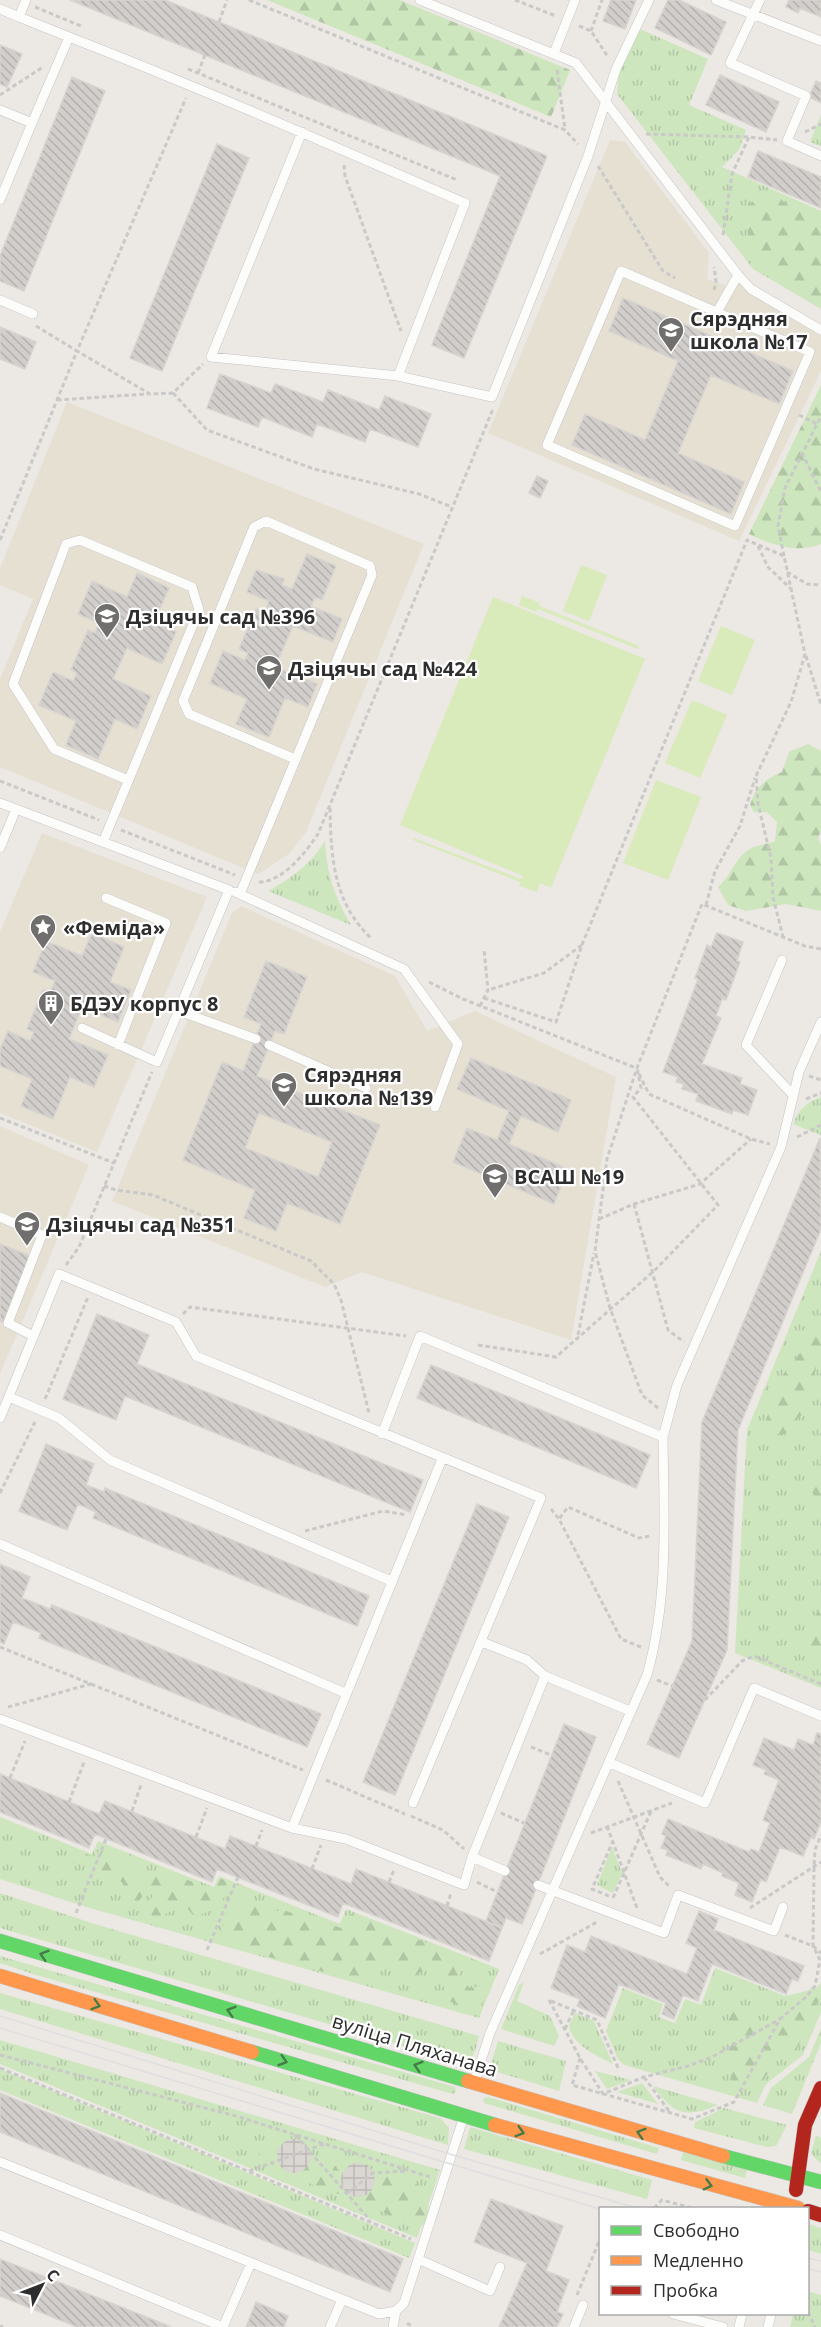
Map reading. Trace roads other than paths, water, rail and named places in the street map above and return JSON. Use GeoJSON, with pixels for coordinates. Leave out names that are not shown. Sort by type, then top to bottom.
{"type":"FeatureCollection","features":[{"type":"Feature","properties":{"kind":"main road","name":"вуліца Пляханава"},"geometry":{"type":"LineString","coordinates":[[0,1941],[791,2207]]}},
{"type":"Feature","properties":{"kind":"main road","name":"вуліца Пляханава"},"geometry":{"type":"LineString","coordinates":[[0,1976],[469,2100],[678,2144],[821,2182]]}},
{"type":"Feature","properties":{"kind":"main road"},"geometry":{"type":"LineString","coordinates":[[794,2207],[805,2125],[821,2088]]}},
{"type":"Feature","properties":{"kind":"lane"},"geometry":{"type":"LineString","coordinates":[[19,17],[26,0]]}},
{"type":"Feature","properties":{"kind":"lane"},"geometry":{"type":"LineString","coordinates":[[554,53],[575,0]]}},
{"type":"Feature","properties":{"kind":"lane"},"geometry":{"type":"LineString","coordinates":[[302,132],[211,357],[399,376],[492,397],[591,157],[616,69],[649,0]]}},
{"type":"Feature","properties":{"kind":"lane"},"geometry":{"type":"LineString","coordinates":[[716,0],[821,41]]}},
{"type":"Feature","properties":{"kind":"lane"},"geometry":{"type":"LineString","coordinates":[[760,0],[730,63],[806,96],[787,141],[821,156]]}},
{"type":"Feature","properties":{"kind":"lane"},"geometry":{"type":"LineString","coordinates":[[426,1],[576,63],[738,275],[752,289],[821,330]]}},
{"type":"Feature","properties":{"kind":"lane"},"geometry":{"type":"LineString","coordinates":[[0,9],[192,85],[465,203],[399,376]]}},
{"type":"Feature","properties":{"kind":"lane"},"geometry":{"type":"LineString","coordinates":[[0,200],[69,37]]}},
{"type":"Feature","properties":{"kind":"lane"},"geometry":{"type":"LineString","coordinates":[[0,110],[32,123]]}},
{"type":"Feature","properties":{"kind":"lane"},"geometry":{"type":"LineString","coordinates":[[621,271],[718,309],[810,352],[735,526],[547,445],[621,271]]}},
{"type":"Feature","properties":{"kind":"lane"},"geometry":{"type":"LineString","coordinates":[[718,309],[738,275]]}},
{"type":"Feature","properties":{"kind":"lane"},"geometry":{"type":"LineString","coordinates":[[0,300],[32,318]]}},
{"type":"Feature","properties":{"kind":"lane"},"geometry":{"type":"LineString","coordinates":[[240,894],[372,575],[370,566],[266,521],[254,526],[183,701],[189,714],[295,759]]}},
{"type":"Feature","properties":{"kind":"lane"},"geometry":{"type":"LineString","coordinates":[[103,842],[199,610],[192,587],[80,540],[66,544],[13,684],[54,749],[128,780]]}},
{"type":"Feature","properties":{"kind":"lane"},"geometry":{"type":"LineString","coordinates":[[0,803],[240,894],[404,969],[458,1044],[435,1107]]}},
{"type":"Feature","properties":{"kind":"lane"},"geometry":{"type":"LineString","coordinates":[[0,848],[15,809]]}},
{"type":"Feature","properties":{"kind":"lane"},"geometry":{"type":"LineString","coordinates":[[82,1028],[157,1062],[229,890]]}},
{"type":"Feature","properties":{"kind":"lane"},"geometry":{"type":"LineString","coordinates":[[106,898],[166,923],[118,1045]]}},
{"type":"Feature","properties":{"kind":"lane"},"geometry":{"type":"LineString","coordinates":[[782,960],[746,1045],[792,1094]]}},
{"type":"Feature","properties":{"kind":"lane"},"geometry":{"type":"LineString","coordinates":[[179,1011],[256,1039]]}},
{"type":"Feature","properties":{"kind":"lane"},"geometry":{"type":"LineString","coordinates":[[0,2162],[379,2314],[396,2311],[405,2303],[490,2033],[647,1675],[654,1653],[663,1585],[663,1437],[668,1415],[676,1385],[694,1349],[781,1147],[792,1094],[810,1043],[821,1022]]}},
{"type":"Feature","properties":{"kind":"lane"},"geometry":{"type":"LineString","coordinates":[[269,1045],[366,1088]]}},
{"type":"Feature","properties":{"kind":"lane"},"geometry":{"type":"LineString","coordinates":[[0,1217],[42,1235],[8,1323],[33,1336]]}},
{"type":"Feature","properties":{"kind":"lane"},"geometry":{"type":"LineString","coordinates":[[0,1418],[59,1274],[176,1322],[195,1356],[541,1498],[413,1803]]}},
{"type":"Feature","properties":{"kind":"lane"},"geometry":{"type":"LineString","coordinates":[[377,1432],[420,1336],[663,1437]]}},
{"type":"Feature","properties":{"kind":"lane"},"geometry":{"type":"LineString","coordinates":[[9,1397],[59,1418],[110,1460],[391,1581]]}},
{"type":"Feature","properties":{"kind":"lane"},"geometry":{"type":"LineString","coordinates":[[292,1828],[442,1458]]}},
{"type":"Feature","properties":{"kind":"lane"},"geometry":{"type":"LineString","coordinates":[[0,1544],[345,1693]]}},
{"type":"Feature","properties":{"kind":"lane"},"geometry":{"type":"LineString","coordinates":[[482,1642],[527,1660],[545,1676],[630,1711]]}},
{"type":"Feature","properties":{"kind":"lane"},"geometry":{"type":"LineString","coordinates":[[0,1719],[292,1828],[346,1839],[464,1885],[477,1859],[545,1676]]}},
{"type":"Feature","properties":{"kind":"lane"},"geometry":{"type":"LineString","coordinates":[[610,1763],[705,1803],[754,1688],[821,1716]]}},
{"type":"Feature","properties":{"kind":"lane"},"geometry":{"type":"LineString","coordinates":[[477,1859],[505,1871]]}},
{"type":"Feature","properties":{"kind":"lane"},"geometry":{"type":"LineString","coordinates":[[538,1885],[664,1933],[678,1895],[774,1931],[783,1907]]}},
{"type":"Feature","properties":{"kind":"lane"},"geometry":{"type":"LineString","coordinates":[[0,2235],[223,2327],[251,2263]]}},
{"type":"Feature","properties":{"kind":"lane"},"geometry":{"type":"LineString","coordinates":[[420,2260],[490,2291],[500,2267]]}},
{"type":"Feature","properties":{"kind":"lane"},"geometry":{"type":"LineString","coordinates":[[330,2327],[342,2300]]}},
{"type":"Feature","properties":{"kind":"lane"},"geometry":{"type":"LineString","coordinates":[[574,2327],[583,2305]]}},
{"type":"Feature","properties":{"kind":"lane"},"geometry":{"type":"LineString","coordinates":[[393,2327],[396,2311]]}},
{"type":"Feature","properties":{"kind":"lane"},"geometry":{"type":"LineString","coordinates":[[680,2315],[723,2327]]}},
{"type":"Feature","properties":{"kind":"tram line"},"geometry":{"type":"LineString","coordinates":[[0,2016],[453,2155],[634,2207]]}},
{"type":"Feature","properties":{"kind":"tram line"},"geometry":{"type":"LineString","coordinates":[[0,2028],[599,2209]]}},
{"type":"Feature","properties":{"kind":"tram line"},"geometry":{"type":"LineString","coordinates":[[809,2258],[821,2261]]}},
{"type":"Feature","properties":{"kind":"tram line"},"geometry":{"type":"LineString","coordinates":[[809,2269],[821,2272]]}},
{"type":"Feature","properties":{"kind":"place","name":"Сярэдняя школа №17"},"geometry":{"type":"Point","coordinates":[671,353]}},
{"type":"Feature","properties":{"kind":"place","name":"Дзіцячы сад №396"},"geometry":{"type":"Point","coordinates":[107,639]}},
{"type":"Feature","properties":{"kind":"place","name":"Дзіцячы сад №424"},"geometry":{"type":"Point","coordinates":[269,691]}},
{"type":"Feature","properties":{"kind":"place","name":"«Феміда»"},"geometry":{"type":"Point","coordinates":[43,950]}},
{"type":"Feature","properties":{"kind":"place","name":"БДЭУ корпус 8"},"geometry":{"type":"Point","coordinates":[51,1026]}},
{"type":"Feature","properties":{"kind":"place","name":"Сярэдняя школа №139"},"geometry":{"type":"Point","coordinates":[284,1108]}},
{"type":"Feature","properties":{"kind":"place","name":"ВСАШ №19"},"geometry":{"type":"Point","coordinates":[495,1199]}},
{"type":"Feature","properties":{"kind":"place","name":"Дзіцячы сад №351"},"geometry":{"type":"Point","coordinates":[27,1247]}}]}
